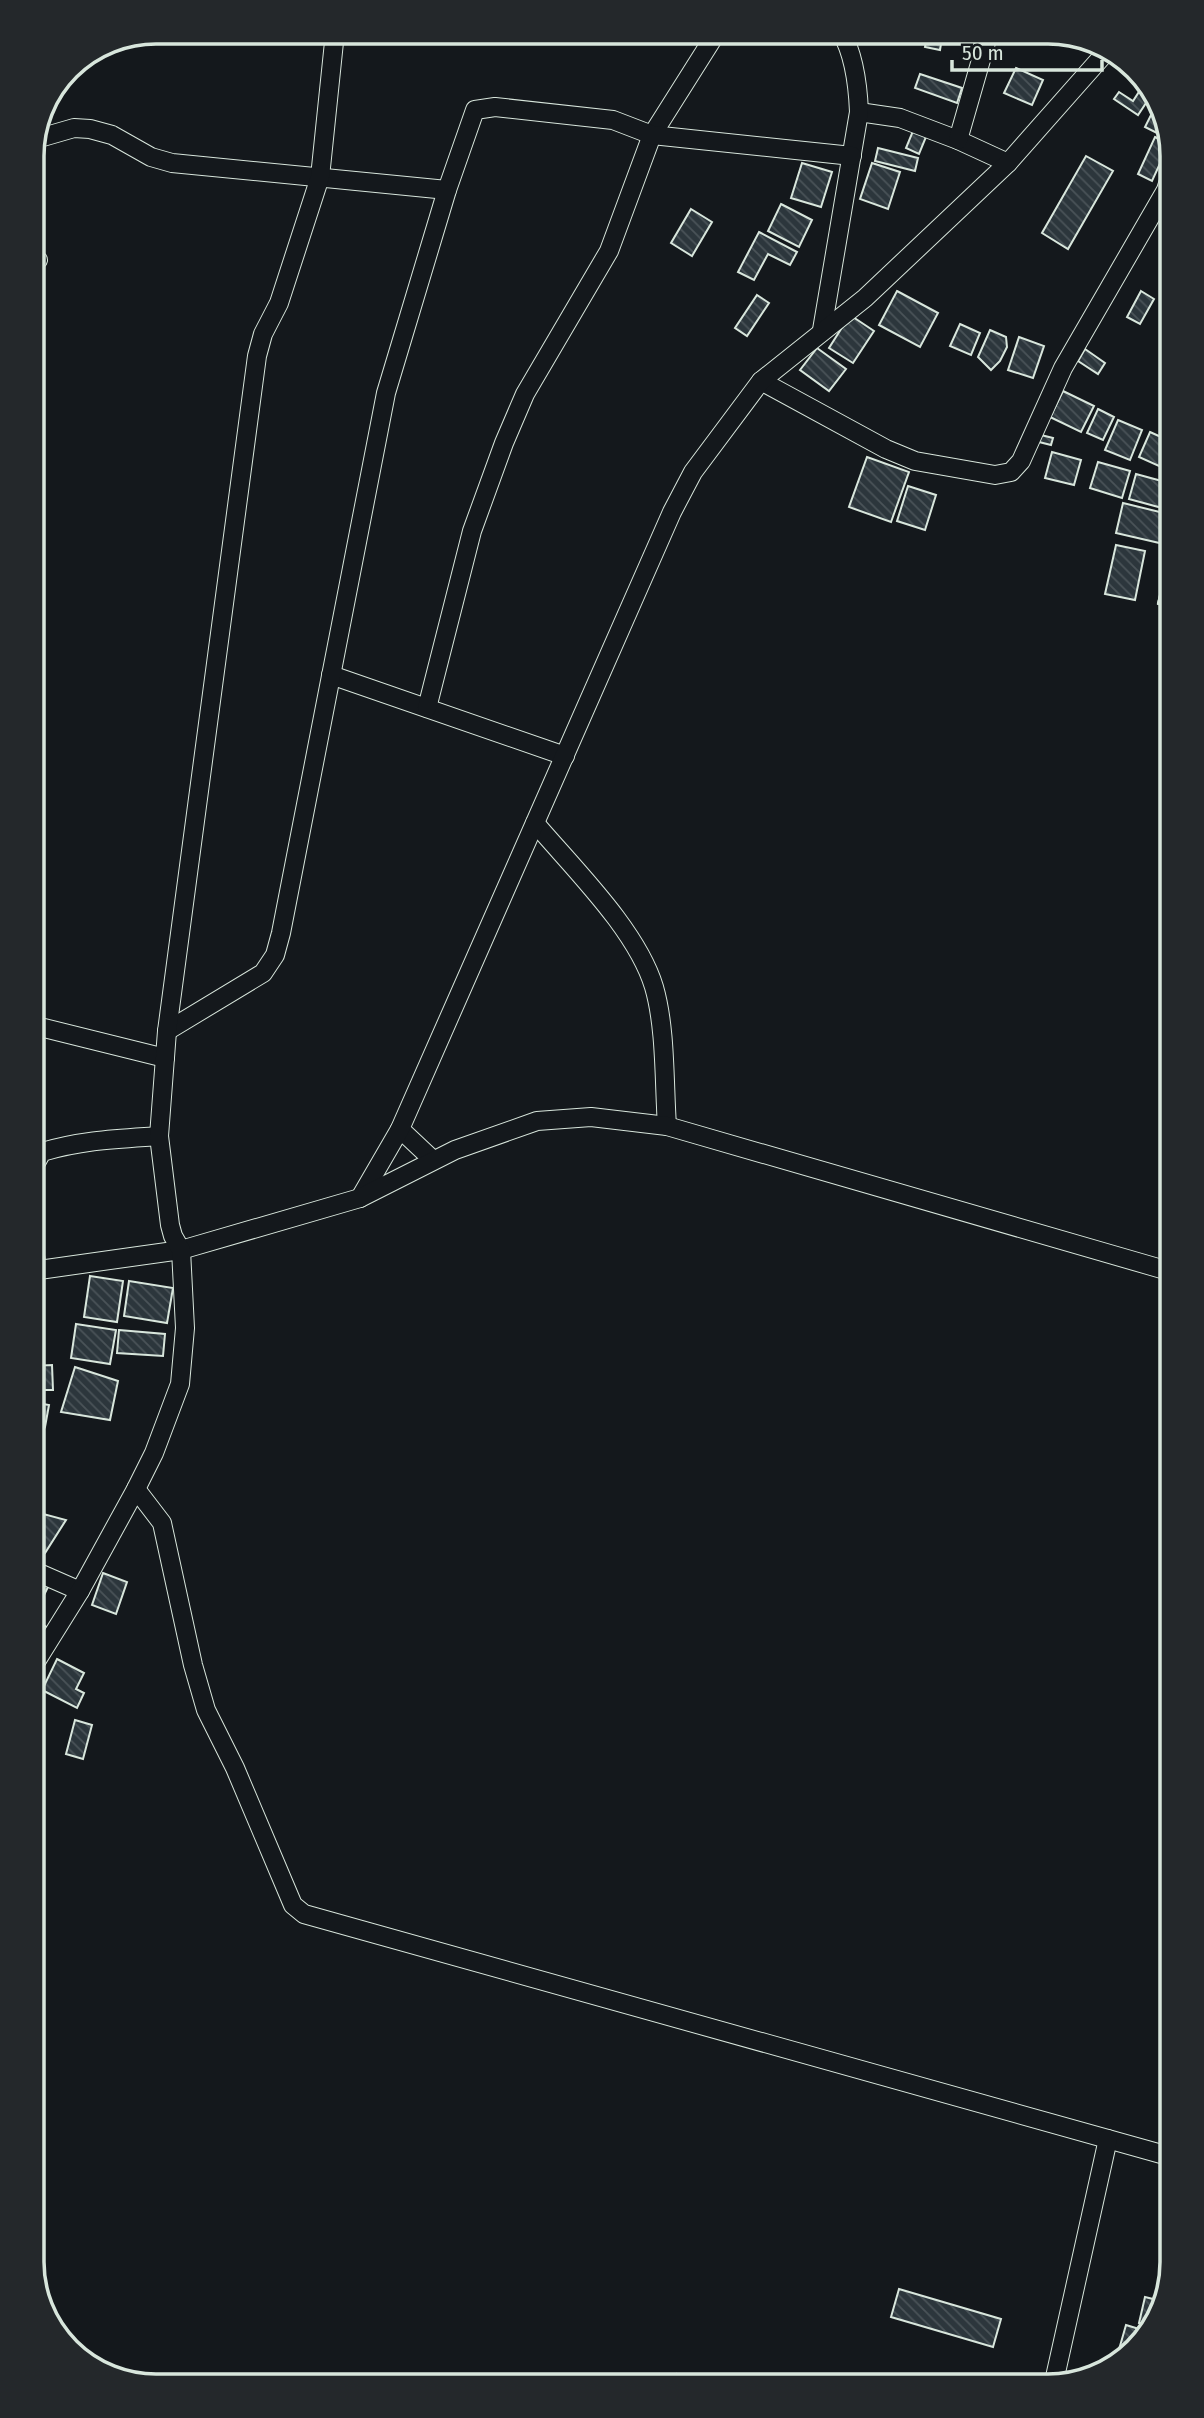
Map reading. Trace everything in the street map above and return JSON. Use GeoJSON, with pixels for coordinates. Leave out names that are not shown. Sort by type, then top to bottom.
{"type":"FeatureCollection","features":[{"type":"Feature","properties":{"kind":"street"},"geometry":{"type":"LineString","coordinates":[[44,1649],[80,1591],[136,1489],[180,1384],[185,1328],[181,1250],[170,1225],[159,1136],[167,1031],[257,356],[263,334],[279,303],[320,177],[334,44]]}},
{"type":"Feature","properties":{"kind":"street"},"geometry":{"type":"LineString","coordinates":[[427,708],[472,531],[504,443],[525,394],[609,251],[652,135],[709,44]]}},
{"type":"Feature","properties":{"kind":"street"},"geometry":{"type":"LineString","coordinates":[[822,330],[859,112],[847,44]]}},
{"type":"Feature","properties":{"kind":"street"},"geometry":{"type":"LineString","coordinates":[[958,140],[986,44]]}},
{"type":"Feature","properties":{"kind":"street"},"geometry":{"type":"LineString","coordinates":[[360,1198],[400,1129],[672,512],[688,482],[761,381],[865,298],[1008,163],[1102,57]]}},
{"type":"Feature","properties":{"kind":"street"},"geometry":{"type":"LineString","coordinates":[[167,1031],[263,973],[275,954],[386,393],[447,190],[475,110],[495,107],[613,120],[652,135],[852,156]]}},
{"type":"Feature","properties":{"kind":"street"},"geometry":{"type":"LineString","coordinates":[[859,112],[900,118],[1008,163]]}},
{"type":"Feature","properties":{"kind":"street"},"geometry":{"type":"LineString","coordinates":[[46,136],[74,128],[90,129],[112,135],[151,157],[172,163],[447,190]]}},
{"type":"Feature","properties":{"kind":"street"},"geometry":{"type":"LineString","coordinates":[[761,381],[886,449],[915,461],[995,475],[1011,472],[1021,461],[1063,368],[1160,200]]}},
{"type":"Feature","properties":{"kind":"street"},"geometry":{"type":"LineString","coordinates":[[331,675],[565,756]]}},
{"type":"Feature","properties":{"kind":"street"},"geometry":{"type":"LineString","coordinates":[[535,823],[622,926],[641,955],[654,987],[660,1018],[667,1126]]}},
{"type":"Feature","properties":{"kind":"street"},"geometry":{"type":"LineString","coordinates":[[44,1028],[165,1058]]}},
{"type":"Feature","properties":{"kind":"street"},"geometry":{"type":"LineString","coordinates":[[44,1270],[181,1250],[360,1198],[455,1150],[537,1121],[591,1117],[667,1126],[1160,1269]]}},
{"type":"Feature","properties":{"kind":"street"},"geometry":{"type":"LineString","coordinates":[[400,1129],[433,1160]]}},
{"type":"Feature","properties":{"kind":"street"},"geometry":{"type":"LineString","coordinates":[[44,1151],[86,1141],[159,1136]]}},
{"type":"Feature","properties":{"kind":"street"},"geometry":{"type":"LineString","coordinates":[[136,1489],[162,1523],[193,1665],[206,1710],[235,1768],[293,1905],[304,1914],[1160,2154]]}},
{"type":"Feature","properties":{"kind":"street"},"geometry":{"type":"LineString","coordinates":[[44,1575],[80,1591]]}},
{"type":"Feature","properties":{"kind":"street"},"geometry":{"type":"LineString","coordinates":[[1056,2373],[1108,2139]]}},
{"type":"Feature","properties":{"kind":"building"},"geometry":{"type":"Polygon","coordinates":[[[926,44],[941,44],[940,50],[925,47],[926,44]]]}},
{"type":"Feature","properties":{"kind":"building"},"geometry":{"type":"Polygon","coordinates":[[[1016,68],[1043,80],[1032,105],[1004,93],[1016,68]]]}},
{"type":"Feature","properties":{"kind":"building"},"geometry":{"type":"Polygon","coordinates":[[[920,74],[962,88],[957,103],[915,88],[920,74]]]}},
{"type":"Feature","properties":{"kind":"building"},"geometry":{"type":"Polygon","coordinates":[[[1140,91],[1146,103],[1138,115],[1114,99],[1119,92],[1133,101],[1140,91]]]}},
{"type":"Feature","properties":{"kind":"building"},"geometry":{"type":"Polygon","coordinates":[[[1152,113],[1158,133],[1145,127],[1152,113]]]}},
{"type":"Feature","properties":{"kind":"building"},"geometry":{"type":"Polygon","coordinates":[[[915,126],[928,132],[919,154],[906,148],[915,126]]]}},
{"type":"Feature","properties":{"kind":"building"},"geometry":{"type":"Polygon","coordinates":[[[1155,137],[1158,139],[1160,164],[1152,181],[1138,174],[1155,137]]]}},
{"type":"Feature","properties":{"kind":"building"},"geometry":{"type":"Polygon","coordinates":[[[878,148],[918,158],[915,171],[875,161],[878,148]]]}},
{"type":"Feature","properties":{"kind":"building"},"geometry":{"type":"Polygon","coordinates":[[[1086,156],[1113,171],[1068,249],[1042,233],[1086,156]]]}},
{"type":"Feature","properties":{"kind":"building"},"geometry":{"type":"Polygon","coordinates":[[[802,163],[832,172],[821,207],[791,198],[802,163]]]}},
{"type":"Feature","properties":{"kind":"building"},"geometry":{"type":"Polygon","coordinates":[[[872,163],[900,172],[888,209],[860,199],[872,163]]]}},
{"type":"Feature","properties":{"kind":"building"},"geometry":{"type":"Polygon","coordinates":[[[781,204],[812,220],[799,247],[768,231],[781,204]]]}},
{"type":"Feature","properties":{"kind":"building"},"geometry":{"type":"Polygon","coordinates":[[[691,209],[712,222],[692,256],[671,243],[691,209]]]}},
{"type":"Feature","properties":{"kind":"building"},"geometry":{"type":"Polygon","coordinates":[[[759,232],[797,252],[790,265],[768,254],[754,280],[738,272],[759,232]]]}},
{"type":"Feature","properties":{"kind":"building"},"geometry":{"type":"Polygon","coordinates":[[[897,291],[938,313],[920,347],[879,325],[897,291]]]}},
{"type":"Feature","properties":{"kind":"building"},"geometry":{"type":"Polygon","coordinates":[[[1141,291],[1154,299],[1140,324],[1127,317],[1141,291]]]}},
{"type":"Feature","properties":{"kind":"building"},"geometry":{"type":"Polygon","coordinates":[[[757,295],[769,303],[747,336],[735,328],[757,295]]]}},
{"type":"Feature","properties":{"kind":"building"},"geometry":{"type":"Polygon","coordinates":[[[850,315],[874,331],[853,363],[829,348],[850,315]]]}},
{"type":"Feature","properties":{"kind":"building"},"geometry":{"type":"Polygon","coordinates":[[[960,324],[980,333],[971,355],[950,346],[960,324]]]}},
{"type":"Feature","properties":{"kind":"building"},"geometry":{"type":"Polygon","coordinates":[[[990,330],[1006,337],[1007,347],[1000,361],[991,370],[978,357],[990,330]]]}},
{"type":"Feature","properties":{"kind":"building"},"geometry":{"type":"Polygon","coordinates":[[[1019,337],[1044,346],[1033,378],[1008,370],[1019,337]]]}},
{"type":"Feature","properties":{"kind":"building"},"geometry":{"type":"Polygon","coordinates":[[[817,348],[846,369],[829,391],[800,370],[817,348]]]}},
{"type":"Feature","properties":{"kind":"building"},"geometry":{"type":"Polygon","coordinates":[[[1085,349],[1105,363],[1098,374],[1078,361],[1085,349]]]}},
{"type":"Feature","properties":{"kind":"building"},"geometry":{"type":"Polygon","coordinates":[[[1063,391],[1094,406],[1081,432],[1050,417],[1063,391]]]}},
{"type":"Feature","properties":{"kind":"building"},"geometry":{"type":"Polygon","coordinates":[[[1098,409],[1114,417],[1103,440],[1087,433],[1098,409]]]}},
{"type":"Feature","properties":{"kind":"building"},"geometry":{"type":"Polygon","coordinates":[[[1118,420],[1142,430],[1130,460],[1105,450],[1118,420]]]}},
{"type":"Feature","properties":{"kind":"building"},"geometry":{"type":"Polygon","coordinates":[[[1150,432],[1160,437],[1160,466],[1139,457],[1150,432]]]}},
{"type":"Feature","properties":{"kind":"building"},"geometry":{"type":"Polygon","coordinates":[[[1041,435],[1053,438],[1051,445],[1039,442],[1041,435]]]}},
{"type":"Feature","properties":{"kind":"building"},"geometry":{"type":"Polygon","coordinates":[[[1052,452],[1081,460],[1074,485],[1045,478],[1052,452]]]}},
{"type":"Feature","properties":{"kind":"building"},"geometry":{"type":"Polygon","coordinates":[[[867,457],[909,472],[891,522],[849,507],[867,457]]]}},
{"type":"Feature","properties":{"kind":"building"},"geometry":{"type":"Polygon","coordinates":[[[1098,462],[1130,471],[1122,498],[1090,488],[1098,462]]]}},
{"type":"Feature","properties":{"kind":"building"},"geometry":{"type":"Polygon","coordinates":[[[1136,474],[1160,481],[1160,507],[1129,499],[1136,474]]]}},
{"type":"Feature","properties":{"kind":"building"},"geometry":{"type":"Polygon","coordinates":[[[908,486],[936,495],[925,530],[897,521],[908,486]]]}},
{"type":"Feature","properties":{"kind":"building"},"geometry":{"type":"Polygon","coordinates":[[[1123,503],[1160,512],[1160,543],[1116,533],[1123,503]]]}},
{"type":"Feature","properties":{"kind":"building"},"geometry":{"type":"Polygon","coordinates":[[[1116,545],[1145,551],[1135,600],[1105,594],[1116,545]]]}},
{"type":"Feature","properties":{"kind":"building"},"geometry":{"type":"Polygon","coordinates":[[[90,1276],[123,1281],[117,1322],[84,1317],[90,1276]]]}},
{"type":"Feature","properties":{"kind":"building"},"geometry":{"type":"Polygon","coordinates":[[[129,1281],[173,1288],[167,1323],[124,1316],[129,1281]]]}},
{"type":"Feature","properties":{"kind":"building"},"geometry":{"type":"Polygon","coordinates":[[[76,1324],[116,1330],[110,1364],[71,1358],[76,1324]]]}},
{"type":"Feature","properties":{"kind":"building"},"geometry":{"type":"Polygon","coordinates":[[[119,1330],[165,1334],[163,1356],[117,1353],[119,1330]]]}},
{"type":"Feature","properties":{"kind":"building"},"geometry":{"type":"Polygon","coordinates":[[[44,1365],[52,1365],[53,1390],[44,1390],[44,1365]]]}},
{"type":"Feature","properties":{"kind":"building"},"geometry":{"type":"Polygon","coordinates":[[[75,1367],[118,1381],[110,1420],[61,1412],[75,1367]]]}},
{"type":"Feature","properties":{"kind":"building"},"geometry":{"type":"Polygon","coordinates":[[[44,1404],[49,1405],[44,1429],[44,1404]]]}},
{"type":"Feature","properties":{"kind":"building"},"geometry":{"type":"Polygon","coordinates":[[[44,1514],[66,1520],[45,1553],[44,1514]]]}},
{"type":"Feature","properties":{"kind":"building"},"geometry":{"type":"Polygon","coordinates":[[[103,1573],[127,1582],[116,1614],[92,1605],[103,1573]]]}},
{"type":"Feature","properties":{"kind":"building"},"geometry":{"type":"Polygon","coordinates":[[[44,1580],[50,1583],[44,1595],[44,1580]]]}},
{"type":"Feature","properties":{"kind":"building"},"geometry":{"type":"Polygon","coordinates":[[[44,1625],[50,1630],[44,1639],[44,1625]]]}},
{"type":"Feature","properties":{"kind":"building"},"geometry":{"type":"Polygon","coordinates":[[[57,1659],[84,1673],[76,1689],[84,1693],[77,1708],[44,1691],[57,1659]]]}},
{"type":"Feature","properties":{"kind":"building"},"geometry":{"type":"Polygon","coordinates":[[[75,1720],[92,1725],[83,1759],[66,1754],[75,1720]]]}},
{"type":"Feature","properties":{"kind":"building"},"geometry":{"type":"Polygon","coordinates":[[[899,2289],[1001,2319],[993,2347],[891,2317],[899,2289]]]}},
{"type":"Feature","properties":{"kind":"building"},"geometry":{"type":"Polygon","coordinates":[[[1145,2297],[1154,2299],[1149,2312],[1142,2324],[1139,2323],[1145,2297]]]}},
{"type":"Feature","properties":{"kind":"building"},"geometry":{"type":"Polygon","coordinates":[[[1126,2325],[1138,2329],[1133,2336],[1119,2349],[1126,2325]]]}}]}
